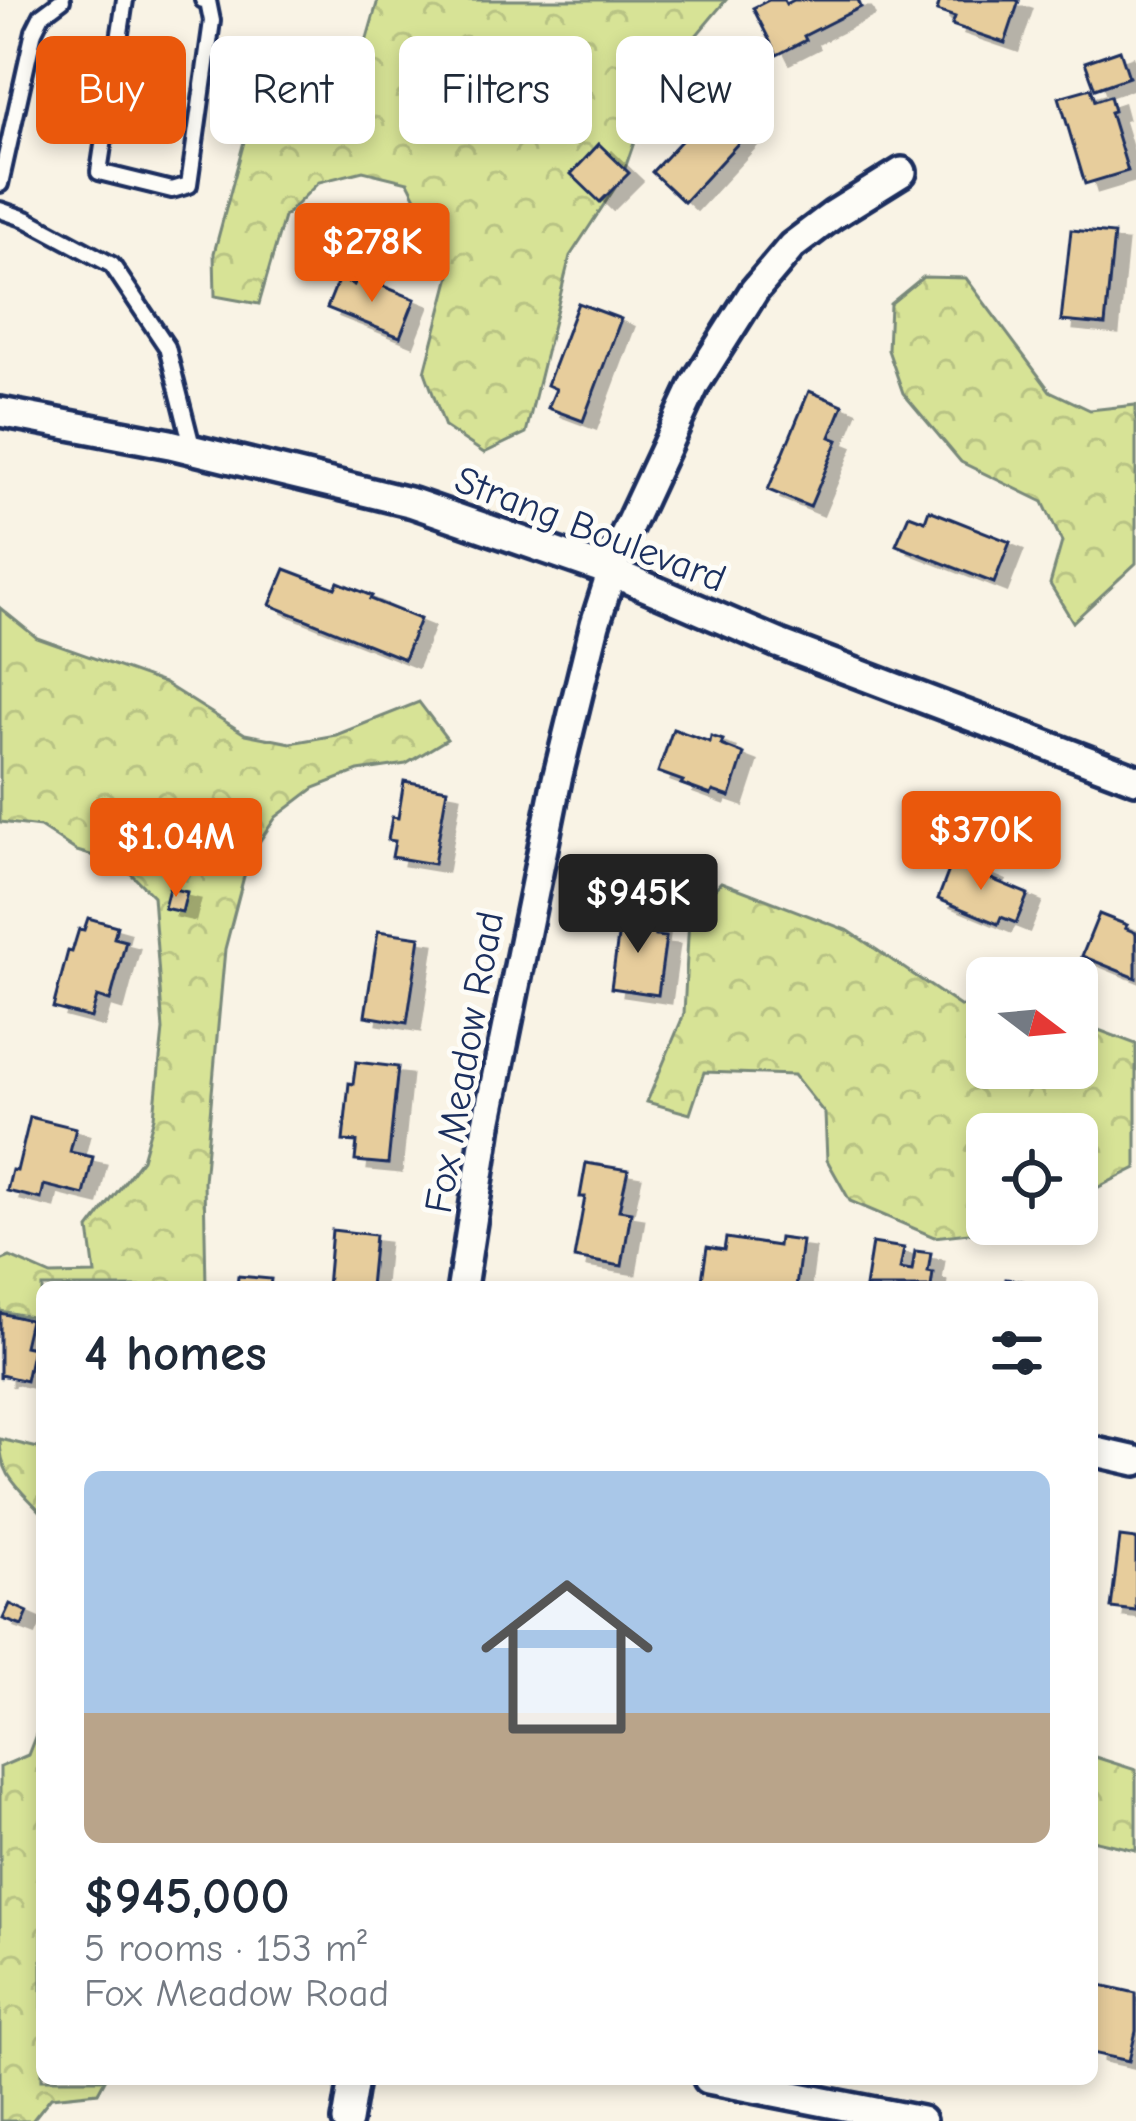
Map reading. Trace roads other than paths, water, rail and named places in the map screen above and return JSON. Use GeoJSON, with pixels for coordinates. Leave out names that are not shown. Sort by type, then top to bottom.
{"type":"FeatureCollection","features":[{"type":"Feature","properties":{"kind":"street","name":"Fox Meadow Road"},"geometry":{"type":"LineString","coordinates":[[463,1281],[487,1124],[556,778],[621,543],[695,384],[754,290],[792,246],[902,172]]}},
{"type":"Feature","properties":{"kind":"street","name":"Strang Boulevard"},"geometry":{"type":"LineString","coordinates":[[0,412],[193,450],[413,503],[612,572],[780,644],[1136,779]]}},
{"type":"Feature","properties":{"kind":"street"},"geometry":{"type":"LineString","coordinates":[[1098,1452],[1136,1462]]}},
{"type":"Feature","properties":{"kind":"street"},"geometry":{"type":"LineString","coordinates":[[347,2121],[353,2085]]}},
{"type":"Feature","properties":{"kind":"street"},"geometry":{"type":"LineString","coordinates":[[738,2085],[921,2121]]}},
{"type":"Feature","properties":{"kind":"lane"},"geometry":{"type":"LineString","coordinates":[[0,184],[34,31],[42,15],[62,0]]}},
{"type":"Feature","properties":{"kind":"lane"},"geometry":{"type":"LineString","coordinates":[[125,0],[99,172],[172,190],[189,185],[212,21],[208,1],[202,0]]}},
{"type":"Feature","properties":{"kind":"lane"},"geometry":{"type":"LineString","coordinates":[[0,210],[112,265],[167,347],[193,450]]}}]}
